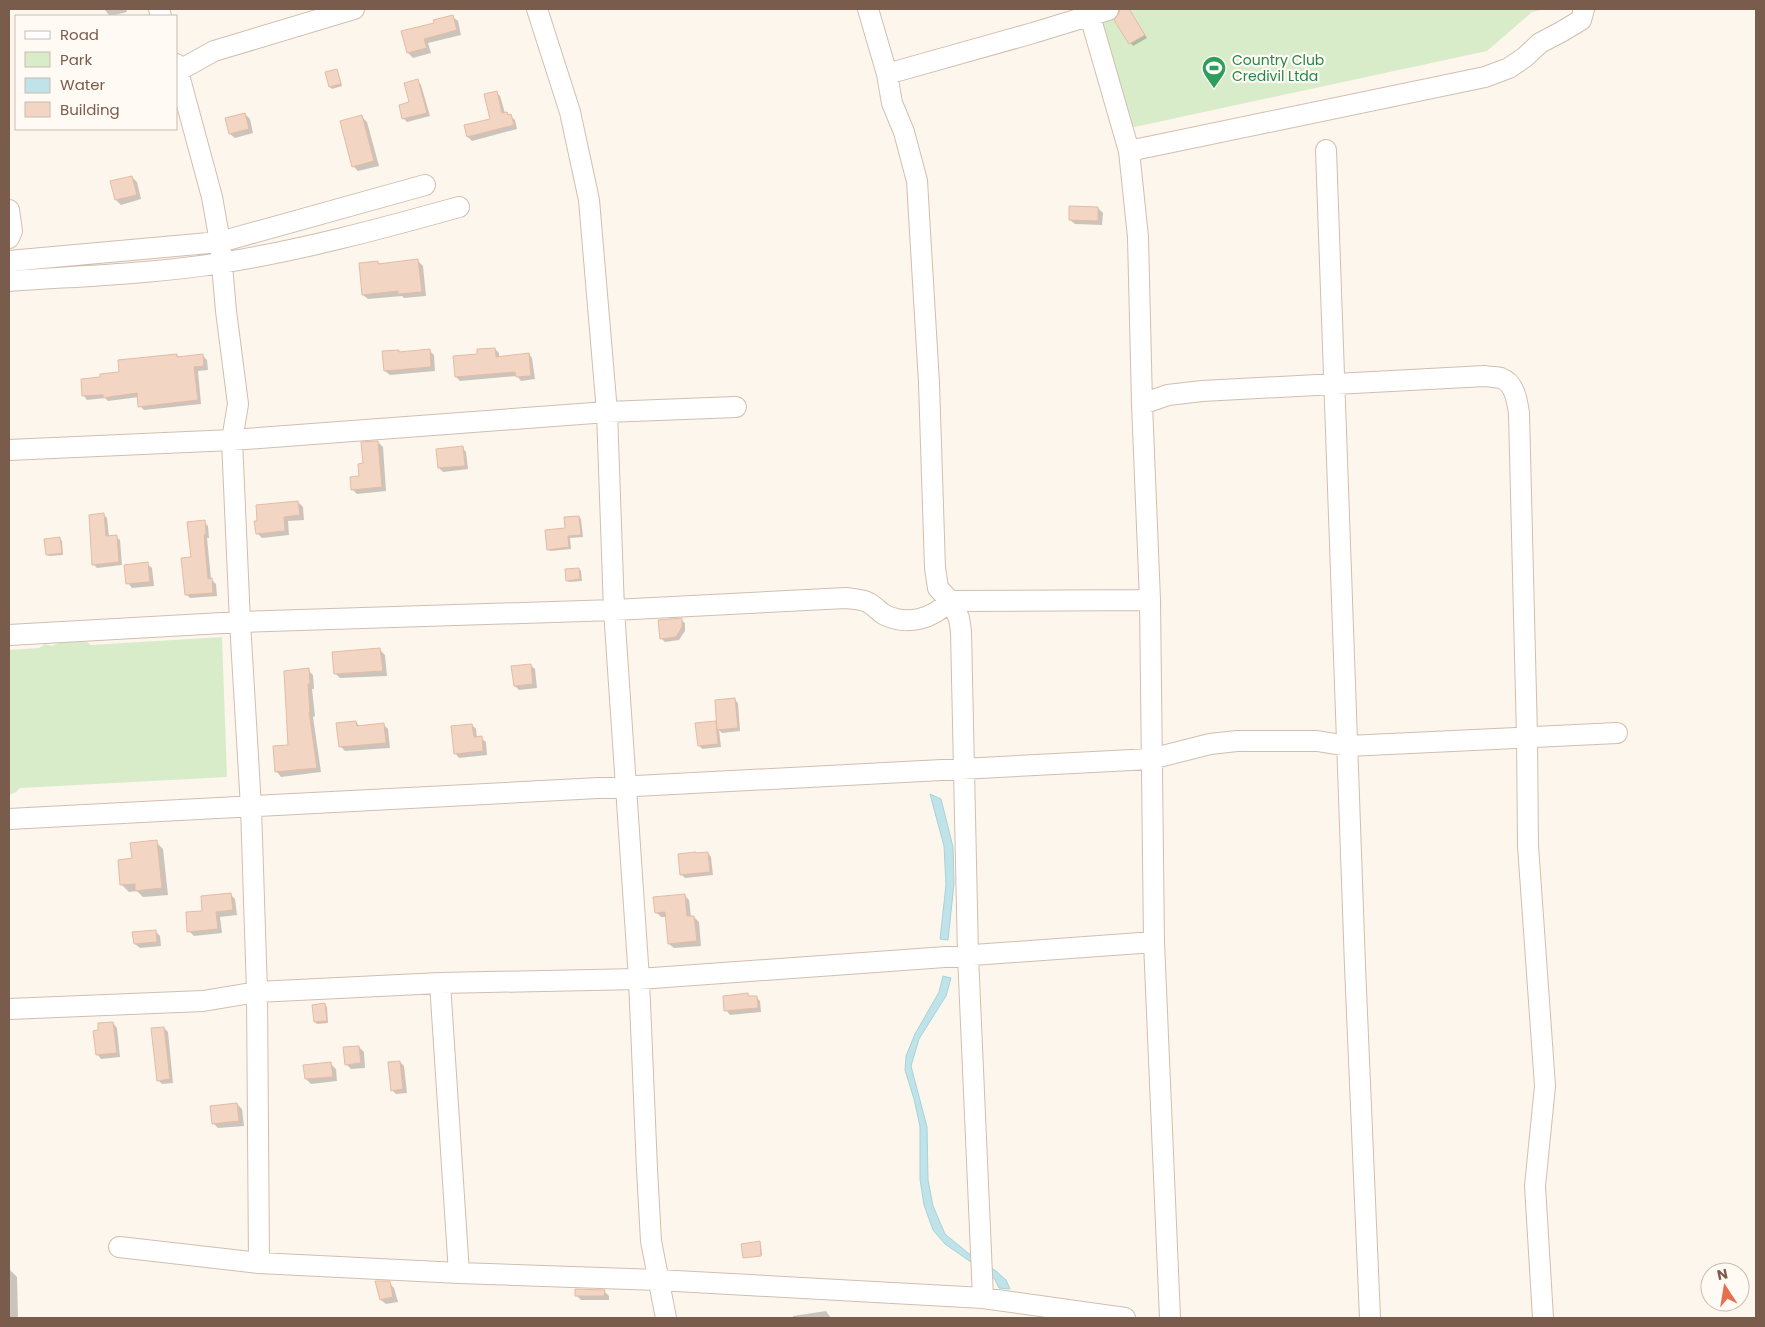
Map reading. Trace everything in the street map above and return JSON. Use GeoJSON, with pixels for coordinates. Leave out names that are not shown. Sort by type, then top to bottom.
{"type":"FeatureCollection","features":[{"type":"Feature","properties":{"kind":"street"},"geometry":{"type":"LineString","coordinates":[[178,68],[214,50],[354,9]]}},
{"type":"Feature","properties":{"kind":"street"},"geometry":{"type":"LineString","coordinates":[[537,9],[570,112],[588,200],[607,412],[614,610],[639,979],[651,1241],[666,1318]]}},
{"type":"Feature","properties":{"kind":"street"},"geometry":{"type":"LineString","coordinates":[[868,9],[887,74],[892,103],[904,132],[917,182],[929,383],[935,568],[938,588],[950,601],[959,618],[961,631],[968,955],[983,1298]]}},
{"type":"Feature","properties":{"kind":"street"},"geometry":{"type":"LineString","coordinates":[[1129,151],[1485,77],[1509,68],[1540,43],[1580,20],[1584,9]]}},
{"type":"Feature","properties":{"kind":"street"},"geometry":{"type":"LineString","coordinates":[[887,74],[1095,12],[1129,151],[1138,237],[1142,404],[1150,600],[1154,942],[1170,1318]]}},
{"type":"Feature","properties":{"kind":"street"},"geometry":{"type":"LineString","coordinates":[[178,72],[212,197],[220,242],[226,312],[238,404],[232,440],[251,807],[257,992],[259,1262]]}},
{"type":"Feature","properties":{"kind":"street"},"geometry":{"type":"LineString","coordinates":[[1326,150],[1355,966],[1370,1318]]}},
{"type":"Feature","properties":{"kind":"street"},"geometry":{"type":"LineString","coordinates":[[9,261],[220,242],[425,185]]}},
{"type":"Feature","properties":{"kind":"street"},"geometry":{"type":"LineString","coordinates":[[9,281],[157,272],[222,263],[347,238],[459,208]]}},
{"type":"Feature","properties":{"kind":"street"},"geometry":{"type":"LineString","coordinates":[[9,210],[12,231],[9,238]]}},
{"type":"Feature","properties":{"kind":"street"},"geometry":{"type":"LineString","coordinates":[[1142,404],[1168,395],[1185,393],[1485,376],[1502,379],[1511,386],[1517,399],[1519,413],[1527,736],[1528,846],[1545,1086],[1536,1186],[1543,1318]]}},
{"type":"Feature","properties":{"kind":"street"},"geometry":{"type":"LineString","coordinates":[[9,450],[232,440],[607,412],[736,407]]}},
{"type":"Feature","properties":{"kind":"street"},"geometry":{"type":"LineString","coordinates":[[9,635],[240,622],[614,610],[846,598],[868,602],[883,614],[900,620],[921,620],[950,601],[1150,600]]}},
{"type":"Feature","properties":{"kind":"street"},"geometry":{"type":"LineString","coordinates":[[9,819],[1151,759],[1210,744],[1237,741],[1317,741],[1348,746],[1618,733]]}},
{"type":"Feature","properties":{"kind":"street"},"geometry":{"type":"LineString","coordinates":[[9,1010],[203,1001],[257,992],[440,983],[639,979],[1154,942]]}},
{"type":"Feature","properties":{"kind":"street"},"geometry":{"type":"LineString","coordinates":[[440,983],[459,1273]]}},
{"type":"Feature","properties":{"kind":"street"},"geometry":{"type":"LineString","coordinates":[[119,1247],[259,1262],[459,1273],[658,1280],[983,1298],[1125,1318]]}},
{"type":"Feature","properties":{"kind":"green space","name":"Country Club Credivil Ltda"},"geometry":{"type":"Polygon","coordinates":[[[1095,9],[1546,9],[1532,12],[1487,51],[1130,128],[1095,9]]]}},
{"type":"Feature","properties":{"kind":"green space"},"geometry":{"type":"Polygon","coordinates":[[[222,637],[227,777],[20,788],[9,795],[9,650],[39,648],[45,644],[52,646],[61,642],[87,642],[91,645],[222,637]]]}},
{"type":"Feature","properties":{"kind":"water"},"geometry":{"type":"Polygon","coordinates":[[[930,794],[941,799],[953,847],[954,884],[948,940],[940,939],[946,885],[944,846],[930,794]]]}},
{"type":"Feature","properties":{"kind":"water"},"geometry":{"type":"Polygon","coordinates":[[[943,976],[951,978],[946,996],[919,1039],[911,1066],[927,1127],[928,1180],[933,1206],[945,1234],[973,1257],[996,1271],[1006,1280],[1010,1289],[999,1288],[994,1278],[945,1244],[933,1230],[924,1205],[920,1179],[920,1126],[905,1070],[906,1056],[915,1034],[939,992],[943,976]]]}},
{"type":"Feature","properties":{"kind":"building"},"geometry":{"type":"Polygon","coordinates":[[[1120,9],[1129,9],[1145,35],[1129,44],[1114,20],[1120,9]]]}},
{"type":"Feature","properties":{"kind":"building"},"geometry":{"type":"Polygon","coordinates":[[[453,15],[457,30],[424,39],[427,48],[407,53],[401,31],[434,23],[433,20],[453,15]]]}},
{"type":"Feature","properties":{"kind":"building"},"geometry":{"type":"Polygon","coordinates":[[[337,69],[341,84],[329,87],[325,72],[337,69]]]}},
{"type":"Feature","properties":{"kind":"building"},"geometry":{"type":"Polygon","coordinates":[[[418,79],[427,113],[402,119],[399,105],[409,102],[404,83],[418,79]]]}},
{"type":"Feature","properties":{"kind":"building"},"geometry":{"type":"Polygon","coordinates":[[[497,91],[502,113],[507,112],[508,115],[511,114],[514,125],[467,137],[464,125],[490,119],[484,94],[497,91]]]}},
{"type":"Feature","properties":{"kind":"building"},"geometry":{"type":"Polygon","coordinates":[[[245,113],[249,129],[229,134],[225,118],[245,113]]]}},
{"type":"Feature","properties":{"kind":"building"},"geometry":{"type":"Polygon","coordinates":[[[362,115],[374,161],[352,167],[340,121],[362,115]]]}},
{"type":"Feature","properties":{"kind":"building"},"geometry":{"type":"Polygon","coordinates":[[[132,176],[137,195],[115,200],[110,181],[132,176]]]}},
{"type":"Feature","properties":{"kind":"building"},"geometry":{"type":"Polygon","coordinates":[[[1069,206],[1098,207],[1098,221],[1069,220],[1069,206]]]}},
{"type":"Feature","properties":{"kind":"building"},"geometry":{"type":"Polygon","coordinates":[[[418,259],[422,292],[398,294],[398,291],[362,295],[359,263],[378,261],[378,264],[418,259]]]}},
{"type":"Feature","properties":{"kind":"building"},"geometry":{"type":"Polygon","coordinates":[[[495,348],[496,357],[529,353],[531,376],[516,377],[515,372],[455,377],[453,356],[477,354],[477,349],[495,348]]]}},
{"type":"Feature","properties":{"kind":"building"},"geometry":{"type":"Polygon","coordinates":[[[430,349],[431,367],[384,371],[382,351],[399,350],[399,352],[430,349]]]}},
{"type":"Feature","properties":{"kind":"building"},"geometry":{"type":"Polygon","coordinates":[[[177,354],[177,357],[203,354],[204,366],[194,367],[198,400],[138,407],[137,393],[103,398],[103,395],[82,396],[81,379],[119,372],[118,360],[177,354]]]}},
{"type":"Feature","properties":{"kind":"building"},"geometry":{"type":"Polygon","coordinates":[[[378,441],[382,487],[351,490],[350,477],[359,476],[358,464],[363,463],[361,442],[378,441]]]}},
{"type":"Feature","properties":{"kind":"building"},"geometry":{"type":"Polygon","coordinates":[[[463,446],[465,466],[438,468],[436,449],[463,446]]]}},
{"type":"Feature","properties":{"kind":"building"},"geometry":{"type":"Polygon","coordinates":[[[298,501],[300,515],[284,517],[285,531],[256,534],[254,521],[257,521],[256,505],[298,501]]]}},
{"type":"Feature","properties":{"kind":"building"},"geometry":{"type":"Polygon","coordinates":[[[104,513],[106,536],[117,535],[119,562],[92,565],[89,515],[104,513]]]}},
{"type":"Feature","properties":{"kind":"building"},"geometry":{"type":"Polygon","coordinates":[[[579,516],[581,535],[568,536],[569,547],[547,550],[545,530],[565,528],[564,517],[579,516]]]}},
{"type":"Feature","properties":{"kind":"building"},"geometry":{"type":"Polygon","coordinates":[[[205,520],[206,534],[204,535],[208,579],[212,578],[213,593],[185,595],[181,558],[191,557],[187,522],[205,520]]]}},
{"type":"Feature","properties":{"kind":"building"},"geometry":{"type":"Polygon","coordinates":[[[60,537],[62,553],[46,555],[44,539],[60,537]]]}},
{"type":"Feature","properties":{"kind":"building"},"geometry":{"type":"Polygon","coordinates":[[[148,562],[150,582],[126,584],[124,565],[148,562]]]}},
{"type":"Feature","properties":{"kind":"building"},"geometry":{"type":"Polygon","coordinates":[[[579,568],[580,579],[566,581],[565,569],[579,568]]]}},
{"type":"Feature","properties":{"kind":"building"},"geometry":{"type":"Polygon","coordinates":[[[682,618],[682,627],[676,637],[660,639],[658,620],[682,618]]]}},
{"type":"Feature","properties":{"kind":"building"},"geometry":{"type":"Polygon","coordinates":[[[380,648],[383,671],[334,674],[332,652],[380,648]]]}},
{"type":"Feature","properties":{"kind":"building"},"geometry":{"type":"Polygon","coordinates":[[[531,664],[533,684],[514,686],[511,666],[531,664]]]}},
{"type":"Feature","properties":{"kind":"building"},"geometry":{"type":"Polygon","coordinates":[[[309,668],[309,712],[317,768],[275,772],[273,746],[288,745],[284,671],[309,668]]]}},
{"type":"Feature","properties":{"kind":"building"},"geometry":{"type":"Polygon","coordinates":[[[735,698],[738,728],[717,730],[715,700],[735,698]]]}},
{"type":"Feature","properties":{"kind":"building"},"geometry":{"type":"Polygon","coordinates":[[[356,721],[357,726],[384,723],[386,743],[339,747],[336,723],[356,721]]]}},
{"type":"Feature","properties":{"kind":"building"},"geometry":{"type":"Polygon","coordinates":[[[716,721],[718,744],[698,746],[695,723],[716,721]]]}},
{"type":"Feature","properties":{"kind":"building"},"geometry":{"type":"Polygon","coordinates":[[[472,724],[474,737],[482,736],[483,751],[454,754],[451,726],[472,724]]]}},
{"type":"Feature","properties":{"kind":"building"},"geometry":{"type":"Polygon","coordinates":[[[157,840],[162,888],[135,891],[135,884],[120,885],[118,860],[132,858],[130,843],[157,840]]]}},
{"type":"Feature","properties":{"kind":"building"},"geometry":{"type":"Polygon","coordinates":[[[708,852],[710,872],[680,875],[678,854],[708,852]]]}},
{"type":"Feature","properties":{"kind":"building"},"geometry":{"type":"Polygon","coordinates":[[[231,893],[233,910],[216,912],[218,929],[187,932],[186,912],[202,911],[201,896],[231,893]]]}},
{"type":"Feature","properties":{"kind":"building"},"geometry":{"type":"Polygon","coordinates":[[[685,894],[687,916],[694,916],[697,941],[668,944],[665,912],[655,913],[653,897],[685,894]]]}},
{"type":"Feature","properties":{"kind":"building"},"geometry":{"type":"Polygon","coordinates":[[[156,930],[157,942],[134,944],[132,932],[156,930]]]}},
{"type":"Feature","properties":{"kind":"building"},"geometry":{"type":"Polygon","coordinates":[[[748,993],[748,996],[757,996],[758,1008],[724,1011],[723,996],[748,993]]]}},
{"type":"Feature","properties":{"kind":"building"},"geometry":{"type":"Polygon","coordinates":[[[325,1003],[327,1021],[314,1022],[312,1005],[325,1003]]]}},
{"type":"Feature","properties":{"kind":"building"},"geometry":{"type":"Polygon","coordinates":[[[113,1022],[117,1053],[96,1055],[93,1031],[98,1030],[98,1023],[113,1022]]]}},
{"type":"Feature","properties":{"kind":"building"},"geometry":{"type":"Polygon","coordinates":[[[164,1027],[170,1079],[157,1081],[151,1028],[164,1027]]]}},
{"type":"Feature","properties":{"kind":"building"},"geometry":{"type":"Polygon","coordinates":[[[359,1046],[361,1063],[345,1065],[343,1047],[359,1046]]]}},
{"type":"Feature","properties":{"kind":"building"},"geometry":{"type":"Polygon","coordinates":[[[400,1061],[403,1089],[391,1091],[388,1062],[400,1061]]]}},
{"type":"Feature","properties":{"kind":"building"},"geometry":{"type":"Polygon","coordinates":[[[331,1062],[333,1077],[305,1079],[303,1065],[331,1062]]]}},
{"type":"Feature","properties":{"kind":"building"},"geometry":{"type":"Polygon","coordinates":[[[237,1103],[239,1121],[212,1124],[210,1106],[237,1103]]]}},
{"type":"Feature","properties":{"kind":"building"},"geometry":{"type":"Polygon","coordinates":[[[760,1241],[761,1256],[743,1258],[741,1244],[760,1241]]]}},
{"type":"Feature","properties":{"kind":"building"},"geometry":{"type":"Polygon","coordinates":[[[375,1281],[390,1281],[393,1297],[380,1300],[375,1281]]]}},
{"type":"Feature","properties":{"kind":"building"},"geometry":{"type":"Polygon","coordinates":[[[575,1289],[605,1290],[604,1296],[575,1296],[575,1289]]]}},
{"type":"Feature","properties":{"kind":"place","name":"Country Club Credivil Ltda"},"geometry":{"type":"Point","coordinates":[1214,89]}}]}
